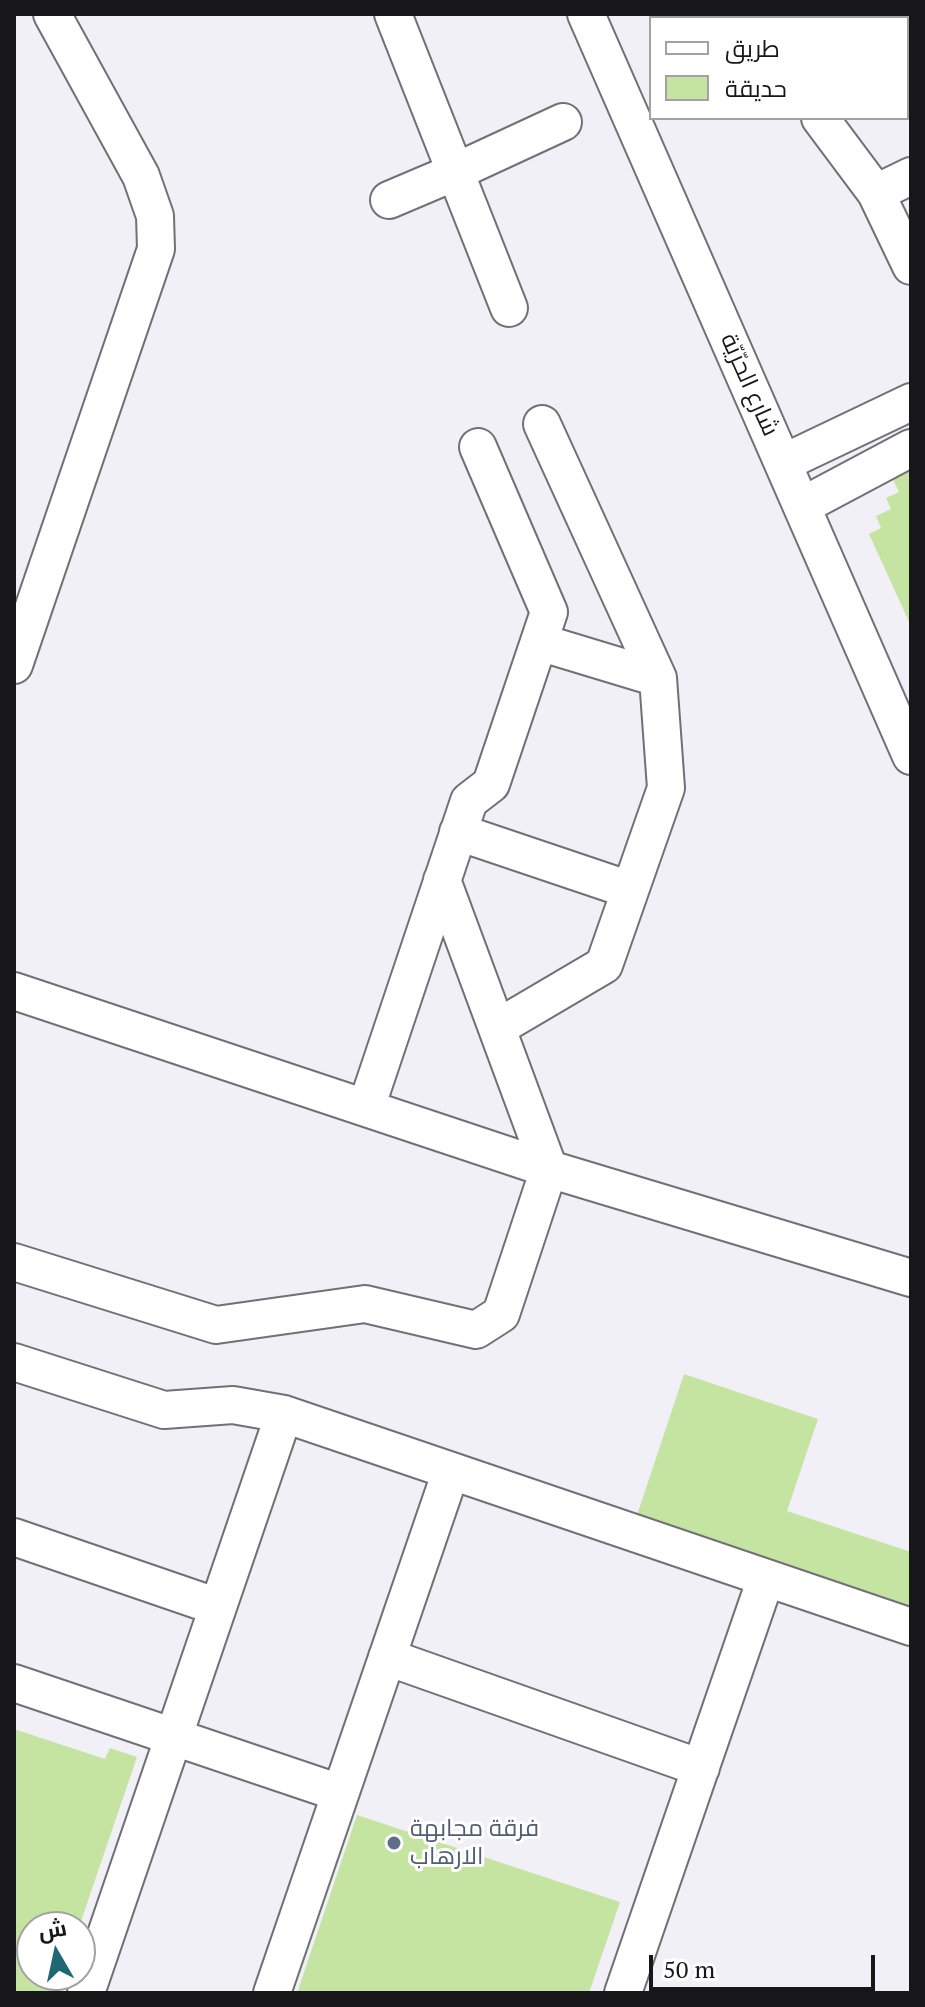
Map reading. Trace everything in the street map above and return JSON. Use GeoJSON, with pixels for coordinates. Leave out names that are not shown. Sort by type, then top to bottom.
{"type":"FeatureCollection","features":[{"type":"Feature","properties":{"kind":"street"},"geometry":{"type":"LineString","coordinates":[[14,665],[28,579],[156,249],[155,216],[141,176],[52,14]]}},
{"type":"Feature","properties":{"kind":"street"},"geometry":{"type":"LineString","coordinates":[[393,14],[509,308]]}},
{"type":"Feature","properties":{"kind":"street","name":"شارع الحرّيّة"},"geometry":{"type":"LineString","coordinates":[[586,14],[911,756]]}},
{"type":"Feature","properties":{"kind":"street"},"geometry":{"type":"LineString","coordinates":[[821,120],[876,193],[911,266]]}},
{"type":"Feature","properties":{"kind":"street"},"geometry":{"type":"LineString","coordinates":[[389,200],[563,122]]}},
{"type":"Feature","properties":{"kind":"street"},"geometry":{"type":"LineString","coordinates":[[876,193],[911,176]]}},
{"type":"Feature","properties":{"kind":"street"},"geometry":{"type":"LineString","coordinates":[[783,463],[911,402]]}},
{"type":"Feature","properties":{"kind":"street"},"geometry":{"type":"LineString","coordinates":[[497,1028],[604,965],[666,788],[658,678],[542,424]]}},
{"type":"Feature","properties":{"kind":"street"},"geometry":{"type":"LineString","coordinates":[[366,1108],[469,801],[491,784],[549,612],[478,447]]}},
{"type":"Feature","properties":{"kind":"street"},"geometry":{"type":"LineString","coordinates":[[802,506],[911,448]]}},
{"type":"Feature","properties":{"kind":"street"},"geometry":{"type":"LineString","coordinates":[[539,642],[658,678]]}},
{"type":"Feature","properties":{"kind":"street"},"geometry":{"type":"LineString","coordinates":[[458,832],[630,890]]}},
{"type":"Feature","properties":{"kind":"street"},"geometry":{"type":"LineString","coordinates":[[14,1262],[216,1325],[365,1304],[476,1330],[501,1314],[549,1169],[442,880]]}},
{"type":"Feature","properties":{"kind":"street"},"geometry":{"type":"LineString","coordinates":[[14,991],[549,1169],[911,1278]]}},
{"type":"Feature","properties":{"kind":"street"},"geometry":{"type":"LineString","coordinates":[[14,1362],[164,1410],[233,1405],[284,1414],[911,1627]]}},
{"type":"Feature","properties":{"kind":"street"},"geometry":{"type":"LineString","coordinates":[[86,1993],[284,1414]]}},
{"type":"Feature","properties":{"kind":"street"},"geometry":{"type":"LineString","coordinates":[[272,1993],[451,1471]]}},
{"type":"Feature","properties":{"kind":"street"},"geometry":{"type":"LineString","coordinates":[[14,1537],[218,1607]]}},
{"type":"Feature","properties":{"kind":"street"},"geometry":{"type":"LineString","coordinates":[[623,1993],[766,1578]]}},
{"type":"Feature","properties":{"kind":"street"},"geometry":{"type":"LineString","coordinates":[[387,1657],[701,1768]]}},
{"type":"Feature","properties":{"kind":"street"},"geometry":{"type":"LineString","coordinates":[[14,1683],[340,1793]]}},
{"type":"Feature","properties":{"kind":"green space"},"geometry":{"type":"Polygon","coordinates":[[[911,460],[911,626],[869,534],[881,528],[876,516],[891,509],[886,498],[899,492],[889,471],[911,460]]]}},
{"type":"Feature","properties":{"kind":"green space"},"geometry":{"type":"Polygon","coordinates":[[[684,1374],[818,1419],[787,1511],[911,1552],[911,1607],[637,1515],[684,1374]]]}},
{"type":"Feature","properties":{"kind":"green space"},"geometry":{"type":"Polygon","coordinates":[[[14,1729],[105,1759],[110,1748],[137,1757],[84,1911],[16,1911],[16,1991],[56,1993],[14,1993],[14,1729]]]}},
{"type":"Feature","properties":{"kind":"green space"},"geometry":{"type":"Polygon","coordinates":[[[357,1815],[620,1902],[589,1993],[297,1993],[357,1815]]]}},
{"type":"Feature","properties":{"kind":"place","name":"فرقة مجابهة الارهاب"},"geometry":{"type":"Point","coordinates":[394,1843]}}]}
